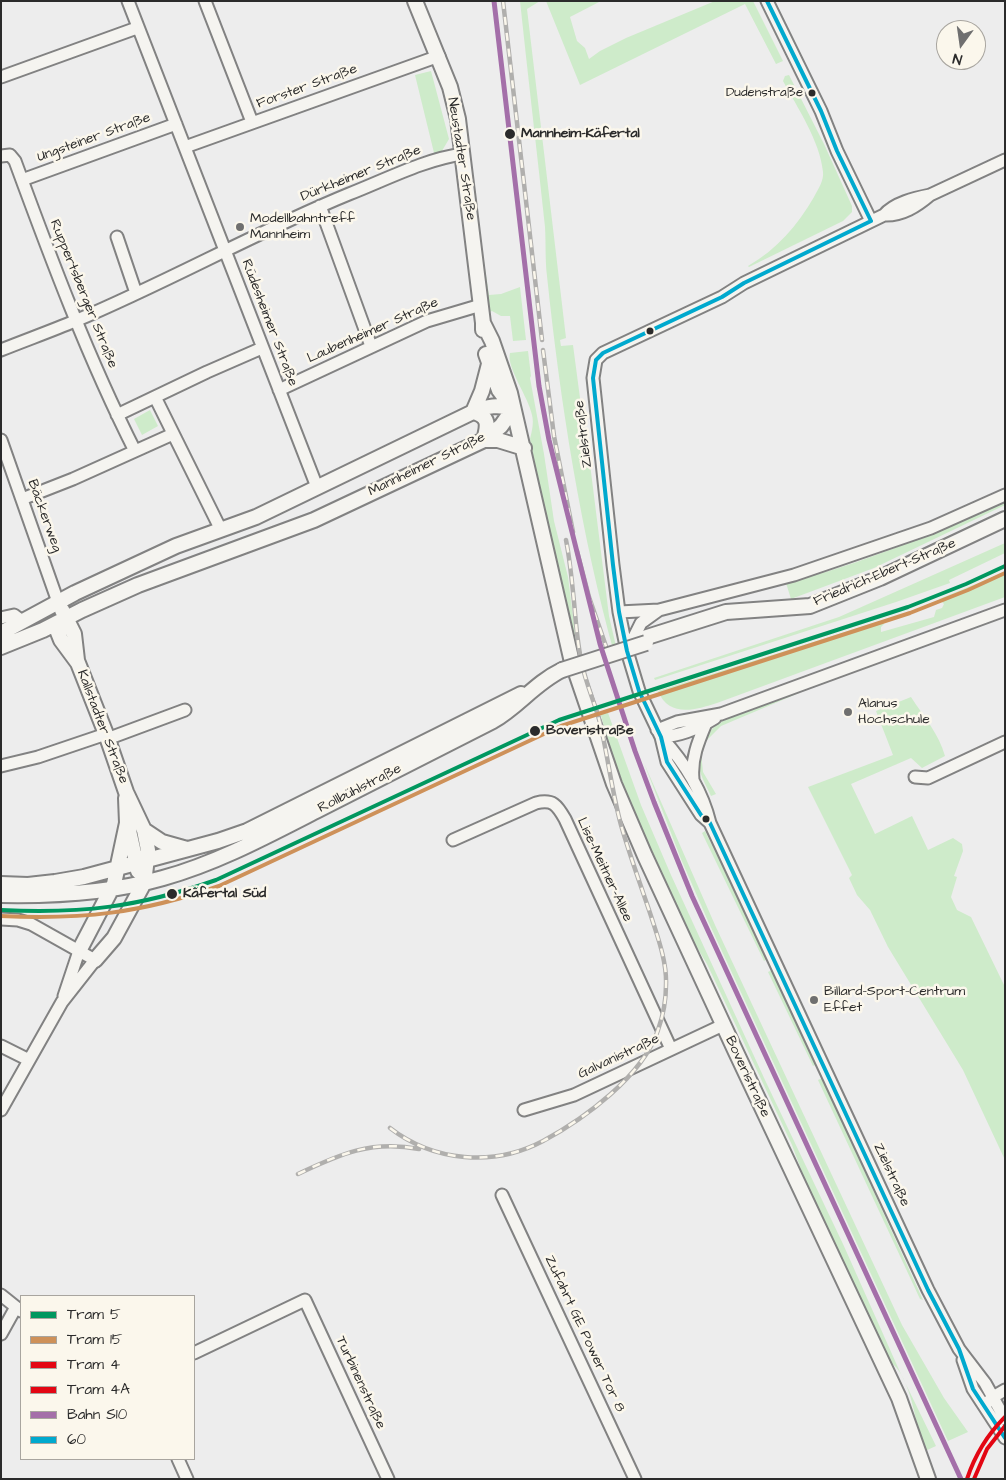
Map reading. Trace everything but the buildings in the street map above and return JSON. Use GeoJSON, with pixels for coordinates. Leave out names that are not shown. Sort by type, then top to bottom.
{"type":"FeatureCollection","features":[{"type":"Feature","properties":{"kind":"main road","name":"Neustadter Straße"},"geometry":{"type":"LineString","coordinates":[[415,1],[450,86],[458,119],[483,333],[489,364],[499,390],[513,409]]}},
{"type":"Feature","properties":{"kind":"main road","name":"Neustadter Straße"},"geometry":{"type":"LineString","coordinates":[[483,322],[509,387],[513,409]]}},
{"type":"Feature","properties":{"kind":"main road"},"geometry":{"type":"LineString","coordinates":[[489,364],[482,391],[473,412],[483,416],[487,421],[488,426],[484,440],[498,440],[524,448]]}},
{"type":"Feature","properties":{"kind":"main road","name":"Mannheimer Straße"},"geometry":{"type":"LineString","coordinates":[[1,633],[58,602],[176,546],[256,517],[473,412],[488,406],[504,406],[513,409],[501,426],[484,440],[314,520],[138,585],[1,647]]}},
{"type":"Feature","properties":{"kind":"main road","name":"Boveristraße"},"geometry":{"type":"LineString","coordinates":[[513,409],[524,448],[561,622],[571,658],[617,792],[723,1025],[899,1398],[928,1479]]}},
{"type":"Feature","properties":{"kind":"main road","name":"Friedrich-Ebert-Straße"},"geometry":{"type":"LineString","coordinates":[[645,640],[726,612],[810,606],[880,578],[1005,519]]}},
{"type":"Feature","properties":{"kind":"main road","name":"Friedrich-Ebert-Straße"},"geometry":{"type":"LineString","coordinates":[[645,640],[739,616],[834,606],[881,587],[1005,530]]}},
{"type":"Feature","properties":{"kind":"main road"},"geometry":{"type":"LineString","coordinates":[[205,560],[199,552],[201,545],[215,532]]}},
{"type":"Feature","properties":{"kind":"main road"},"geometry":{"type":"LineString","coordinates":[[176,546],[181,548],[184,553],[183,569]]}},
{"type":"Feature","properties":{"kind":"main road"},"geometry":{"type":"LineString","coordinates":[[58,602],[61,621]]}},
{"type":"Feature","properties":{"kind":"main road"},"geometry":{"type":"LineString","coordinates":[[22,621],[24,631],[22,639]]}},
{"type":"Feature","properties":{"kind":"main road","name":"Kallstadter Straße"},"geometry":{"type":"LineString","coordinates":[[61,621],[61,640],[78,663],[107,736],[126,792],[144,830],[148,850],[141,862]]}},
{"type":"Feature","properties":{"kind":"main road"},"geometry":{"type":"LineString","coordinates":[[561,668],[645,640]]}},
{"type":"Feature","properties":{"kind":"main road","name":"Rollbühlstraße"},"geometry":{"type":"LineString","coordinates":[[1,884],[28,885],[55,882],[141,862],[247,831],[519,696],[545,673],[561,668]]}},
{"type":"Feature","properties":{"kind":"main road","name":"Rollbühlstraße"},"geometry":{"type":"LineString","coordinates":[[112,889],[163,878],[210,863],[286,826],[508,713],[541,682],[561,668]]}},
{"type":"Feature","properties":{"kind":"main road","name":"Kallstadter Straße"},"geometry":{"type":"LineString","coordinates":[[79,951],[112,889],[127,823],[126,792]]}},
{"type":"Feature","properties":{"kind":"main road"},"geometry":{"type":"LineString","coordinates":[[95,960],[114,938],[144,883],[141,862],[133,846],[127,823]]}},
{"type":"Feature","properties":{"kind":"main road"},"geometry":{"type":"LineString","coordinates":[[144,830],[162,842],[188,849]]}},
{"type":"Feature","properties":{"kind":"main road"},"geometry":{"type":"LineString","coordinates":[[1,895],[78,893],[112,889]]}},
{"type":"Feature","properties":{"kind":"main road"},"geometry":{"type":"LineString","coordinates":[[78,893],[90,900],[100,910]]}},
{"type":"Feature","properties":{"kind":"street","name":"Rüdesheimer Straße"},"geometry":{"type":"LineString","coordinates":[[128,1],[317,487]]}},
{"type":"Feature","properties":{"kind":"street"},"geometry":{"type":"LineString","coordinates":[[205,1],[252,122]]}},
{"type":"Feature","properties":{"kind":"street"},"geometry":{"type":"LineString","coordinates":[[767,1],[821,111],[837,151],[871,221],[897,214],[916,206],[930,195],[1005,160]]}},
{"type":"Feature","properties":{"kind":"street"},"geometry":{"type":"LineString","coordinates":[[1,77],[134,29]]}},
{"type":"Feature","properties":{"kind":"street","name":"Forster Straße"},"geometry":{"type":"LineString","coordinates":[[185,147],[439,56]]}},
{"type":"Feature","properties":{"kind":"street","name":"Ungsteiner Straße"},"geometry":{"type":"LineString","coordinates":[[22,180],[176,124]]}},
{"type":"Feature","properties":{"kind":"street","name":"Dürkheimer Straße"},"geometry":{"type":"LineString","coordinates":[[1,350],[76,321],[320,206],[436,161],[463,154]]}},
{"type":"Feature","properties":{"kind":"street","name":"Ruppertsberger Straße"},"geometry":{"type":"LineString","coordinates":[[1,156],[10,155],[15,161],[76,321],[117,416],[135,451]]}},
{"type":"Feature","properties":{"kind":"street"},"geometry":{"type":"LineString","coordinates":[[320,206],[371,346]]}},
{"type":"Feature","properties":{"kind":"street","name":"Zielstraße"},"geometry":{"type":"LineString","coordinates":[[710,822],[701,815],[667,762],[659,733],[639,690],[627,651],[620,616],[593,378],[596,360],[603,353],[871,221]]}},
{"type":"Feature","properties":{"kind":"street"},"geometry":{"type":"LineString","coordinates":[[117,237],[136,293]]}},
{"type":"Feature","properties":{"kind":"street","name":"Laubenheimer Straße"},"geometry":{"type":"LineString","coordinates":[[279,390],[427,320],[481,305]]}},
{"type":"Feature","properties":{"kind":"street"},"geometry":{"type":"LineString","coordinates":[[117,416],[262,348]]}},
{"type":"Feature","properties":{"kind":"street"},"geometry":{"type":"LineString","coordinates":[[155,397],[215,532]]}},
{"type":"Feature","properties":{"kind":"street"},"geometry":{"type":"LineString","coordinates":[[22,499],[73,479],[173,434]]}},
{"type":"Feature","properties":{"kind":"street","name":"Bäckerweg"},"geometry":{"type":"LineString","coordinates":[[1,440],[58,602]]}},
{"type":"Feature","properties":{"kind":"street","name":"Friedrich-Ebert-Straße"},"geometry":{"type":"LineString","coordinates":[[620,616],[659,610],[794,575],[931,528],[1005,495]]}},
{"type":"Feature","properties":{"kind":"street","name":"Friedrich-Ebert-Straße"},"geometry":{"type":"LineString","coordinates":[[627,651],[641,624],[659,610]]}},
{"type":"Feature","properties":{"kind":"street"},"geometry":{"type":"LineString","coordinates":[[659,733],[677,722],[721,714],[1005,610]]}},
{"type":"Feature","properties":{"kind":"street"},"geometry":{"type":"LineString","coordinates":[[2,615],[14,615],[22,621]]}},
{"type":"Feature","properties":{"kind":"street"},"geometry":{"type":"LineString","coordinates":[[620,616],[641,624]]}},
{"type":"Feature","properties":{"kind":"street"},"geometry":{"type":"LineString","coordinates":[[1,766],[107,736],[185,710]]}},
{"type":"Feature","properties":{"kind":"street"},"geometry":{"type":"LineString","coordinates":[[659,733],[673,736],[706,723],[721,714]]}},
{"type":"Feature","properties":{"kind":"street"},"geometry":{"type":"LineString","coordinates":[[693,781],[692,767],[696,748],[706,723]]}},
{"type":"Feature","properties":{"kind":"street","name":"Zielstraße"},"geometry":{"type":"LineString","coordinates":[[659,733],[679,757],[706,805],[710,822],[928,1290],[959,1349],[998,1401],[1005,1419]]}},
{"type":"Feature","properties":{"kind":"street"},"geometry":{"type":"LineString","coordinates":[[915,777],[928,778],[1005,742]]}},
{"type":"Feature","properties":{"kind":"street","name":"Lise-Meitner-Allee"},"geometry":{"type":"LineString","coordinates":[[453,840],[536,803],[544,801],[553,803],[565,820],[671,1049]]}},
{"type":"Feature","properties":{"kind":"street"},"geometry":{"type":"LineString","coordinates":[[1,919],[18,920],[31,924],[95,960],[62,1002],[1,1110]]}},
{"type":"Feature","properties":{"kind":"street"},"geometry":{"type":"LineString","coordinates":[[62,1002],[79,951]]}},
{"type":"Feature","properties":{"kind":"street","name":"Galvanistraße"},"geometry":{"type":"LineString","coordinates":[[524,1110],[574,1095],[723,1025]]}},
{"type":"Feature","properties":{"kind":"street"},"geometry":{"type":"LineString","coordinates":[[1,1046],[29,1060]]}},
{"type":"Feature","properties":{"kind":"street","name":"Zufahrt GE Power Tor 8"},"geometry":{"type":"LineString","coordinates":[[504,1199],[635,1479]]}},
{"type":"Feature","properties":{"kind":"street"},"geometry":{"type":"LineString","coordinates":[[1,1294],[19,1310],[1,1334]]}},
{"type":"Feature","properties":{"kind":"street","name":"Turbinenstraße"},"geometry":{"type":"LineString","coordinates":[[195,1353],[305,1300],[388,1479]]}},
{"type":"Feature","properties":{"kind":"street"},"geometry":{"type":"LineString","coordinates":[[959,1349],[973,1389],[1005,1438]]}},
{"type":"Feature","properties":{"kind":"street"},"geometry":{"type":"LineString","coordinates":[[984,1407],[998,1401],[1005,1390]]}},
{"type":"Feature","properties":{"kind":"street"},"geometry":{"type":"LineString","coordinates":[[178,1460],[187,1479]]}},
{"type":"Feature","properties":{"kind":"green space"},"geometry":{"type":"Polygon","coordinates":[[[520,1],[540,1],[527,9],[566,338],[560,340],[561,346],[573,345],[587,451],[583,452],[584,465],[590,464],[609,616],[618,655],[615,656],[582,516],[558,371],[547,276],[545,227],[520,1]]]}},
{"type":"Feature","properties":{"kind":"green space"},"geometry":{"type":"Polygon","coordinates":[[[546,1],[601,1],[570,17],[577,41],[585,48],[589,59],[600,51],[626,38],[715,1],[753,1],[783,61],[776,64],[745,4],[580,85],[546,1]]]}},
{"type":"Feature","properties":{"kind":"green space"},"geometry":{"type":"Polygon","coordinates":[[[431,71],[449,139],[436,161],[415,75],[431,71]]]}},
{"type":"Feature","properties":{"kind":"green space"},"geometry":{"type":"Polygon","coordinates":[[[789,75],[824,144],[852,206],[852,212],[843,221],[749,267],[786,236],[814,197],[823,179],[821,160],[813,136],[783,81],[785,76],[789,75]]]}},
{"type":"Feature","properties":{"kind":"green space"},"geometry":{"type":"Polygon","coordinates":[[[480,235],[489,295],[501,294],[520,287],[526,340],[513,341],[510,316],[501,316],[492,311],[489,312],[478,236],[480,235]]]}},
{"type":"Feature","properties":{"kind":"green space"},"geometry":{"type":"Polygon","coordinates":[[[528,351],[530,378],[554,521],[568,577],[579,663],[545,524],[530,439],[533,424],[532,415],[511,366],[510,353],[528,351]]]}},
{"type":"Feature","properties":{"kind":"green space"},"geometry":{"type":"Polygon","coordinates":[[[150,410],[158,426],[142,435],[134,419],[150,410]]]}},
{"type":"Feature","properties":{"kind":"green space"},"geometry":{"type":"Polygon","coordinates":[[[1005,500],[1005,505],[874,568],[791,599],[786,583],[842,567],[897,547],[1005,500]]]}},
{"type":"Feature","properties":{"kind":"green space"},"geometry":{"type":"Polygon","coordinates":[[[1005,543],[1005,553],[949,580],[950,583],[655,680],[654,678],[839,617],[1005,543]]]}},
{"type":"Feature","properties":{"kind":"green space"},"geometry":{"type":"Polygon","coordinates":[[[1005,572],[1005,597],[717,703],[700,708],[676,709],[663,700],[658,691],[883,620],[884,624],[881,627],[881,632],[934,617],[936,610],[942,608],[944,604],[939,599],[1005,572]]]}},
{"type":"Feature","properties":{"kind":"green space"},"geometry":{"type":"Polygon","coordinates":[[[798,690],[799,693],[721,726],[706,741],[701,753],[703,772],[716,794],[711,796],[701,774],[698,760],[703,743],[713,728],[741,712],[798,690]]]}},
{"type":"Feature","properties":{"kind":"green space"},"geometry":{"type":"Polygon","coordinates":[[[911,697],[935,733],[945,756],[922,768],[911,758],[851,784],[875,834],[912,816],[928,850],[953,838],[962,844],[963,851],[954,876],[957,877],[951,897],[957,910],[971,917],[1005,987],[1005,1160],[963,1070],[888,947],[870,910],[857,895],[849,878],[852,875],[808,787],[893,755],[876,711],[911,697]]]}},
{"type":"Feature","properties":{"kind":"green space"},"geometry":{"type":"Polygon","coordinates":[[[607,710],[641,805],[671,875],[843,1244],[903,1378],[894,1365],[887,1361],[843,1267],[824,1220],[812,1199],[792,1145],[707,964],[686,929],[658,864],[656,865],[617,774],[600,712],[607,710]]]}},
{"type":"Feature","properties":{"kind":"green space"},"geometry":{"type":"Polygon","coordinates":[[[644,763],[715,925],[902,1325],[944,1398],[968,1432],[948,1441],[708,921],[681,859],[644,763]]]}},
{"type":"Feature","properties":{"kind":"green space"},"geometry":{"type":"Polygon","coordinates":[[[705,831],[767,959],[764,961],[702,833],[705,831]]]}},
{"type":"Feature","properties":{"kind":"green space"},"geometry":{"type":"Polygon","coordinates":[[[772,970],[817,1064],[813,1066],[768,972],[772,970]]]}},
{"type":"Feature","properties":{"kind":"green space"},"geometry":{"type":"Polygon","coordinates":[[[822,1078],[923,1300],[920,1299],[818,1080],[822,1078]]]}},
{"type":"Feature","properties":{"kind":"green space"},"geometry":{"type":"Polygon","coordinates":[[[905,1382],[936,1446],[925,1451],[916,1429],[918,1428],[905,1382]]]}},
{"type":"Feature","properties":{"kind":"railway"},"geometry":{"type":"LineString","coordinates":[[503,1],[542,340]]}},
{"type":"Feature","properties":{"kind":"railway"},"geometry":{"type":"LineString","coordinates":[[543,350],[554,436],[573,532]]}},
{"type":"Feature","properties":{"kind":"railway"},"geometry":{"type":"LineString","coordinates":[[390,1128],[426,1148],[445,1154],[485,1157],[505,1155],[524,1149],[543,1141],[576,1121],[626,1080],[650,1047],[660,1025],[666,991],[664,959],[621,825],[600,723],[580,656],[566,540]]}},
{"type":"Feature","properties":{"kind":"railway"},"geometry":{"type":"LineString","coordinates":[[577,551],[589,597],[610,658]]}},
{"type":"Feature","properties":{"kind":"railway"},"geometry":{"type":"LineString","coordinates":[[298,1174],[328,1160],[356,1151],[386,1146],[419,1149]]}},
{"type":"Feature","properties":{"kind":"tram line","name":"5"},"geometry":{"type":"LineString","coordinates":[[1,910],[58,911],[110,907],[161,897],[216,880],[559,720],[908,607],[1005,566]]}},
{"type":"Feature","properties":{"kind":"tram line","name":"15"},"geometry":{"type":"LineString","coordinates":[[1,916],[58,917],[111,913],[164,903],[219,886],[561,726],[910,613],[1005,573]]}},
{"type":"Feature","properties":{"kind":"tram line","name":"4"},"geometry":{"type":"LineString","coordinates":[[967,1479],[982,1446],[1005,1417]]}},
{"type":"Feature","properties":{"kind":"tram line","name":"4A"},"geometry":{"type":"LineString","coordinates":[[974,1479],[987,1449],[1005,1426]]}},
{"type":"Feature","properties":{"kind":"rail line","name":"S10"},"geometry":{"type":"LineString","coordinates":[[494,1],[539,386],[549,440],[600,644],[635,751],[692,896],[961,1479]]}},
{"type":"Feature","properties":{"kind":"transit line","name":"60"},"geometry":{"type":"LineString","coordinates":[[767,1],[821,111],[837,151],[871,221]]}},
{"type":"Feature","properties":{"kind":"transit line","name":"60"},"geometry":{"type":"LineString","coordinates":[[596,360],[603,353],[722,297],[744,283],[871,221]]}},
{"type":"Feature","properties":{"kind":"transit line","name":"60"},"geometry":{"type":"LineString","coordinates":[[596,360],[593,378],[619,612],[627,651],[639,691],[661,737],[667,762],[701,815],[710,823],[928,1290],[959,1349],[973,1389],[1005,1438]]}},
{"type":"Feature","properties":{"kind":"place","name":"Dudenstraße"},"geometry":{"type":"Point","coordinates":[812,93]}},
{"type":"Feature","properties":{"kind":"place","name":"Mannheim-Käfertal"},"geometry":{"type":"Point","coordinates":[510,134]}},
{"type":"Feature","properties":{"kind":"place","name":"Modellbahntreff Mannheim"},"geometry":{"type":"Point","coordinates":[240,227]}},
{"type":"Feature","properties":{"kind":"place","name":"Alanus Hochschule"},"geometry":{"type":"Point","coordinates":[848,712]}},
{"type":"Feature","properties":{"kind":"place","name":"Boveristraße"},"geometry":{"type":"Point","coordinates":[535,731]}},
{"type":"Feature","properties":{"kind":"place","name":"Käfertal Süd"},"geometry":{"type":"Point","coordinates":[172,894]}},
{"type":"Feature","properties":{"kind":"place","name":"Billard-Sport-Centrum Effet"},"geometry":{"type":"Point","coordinates":[814,1000]}}]}
